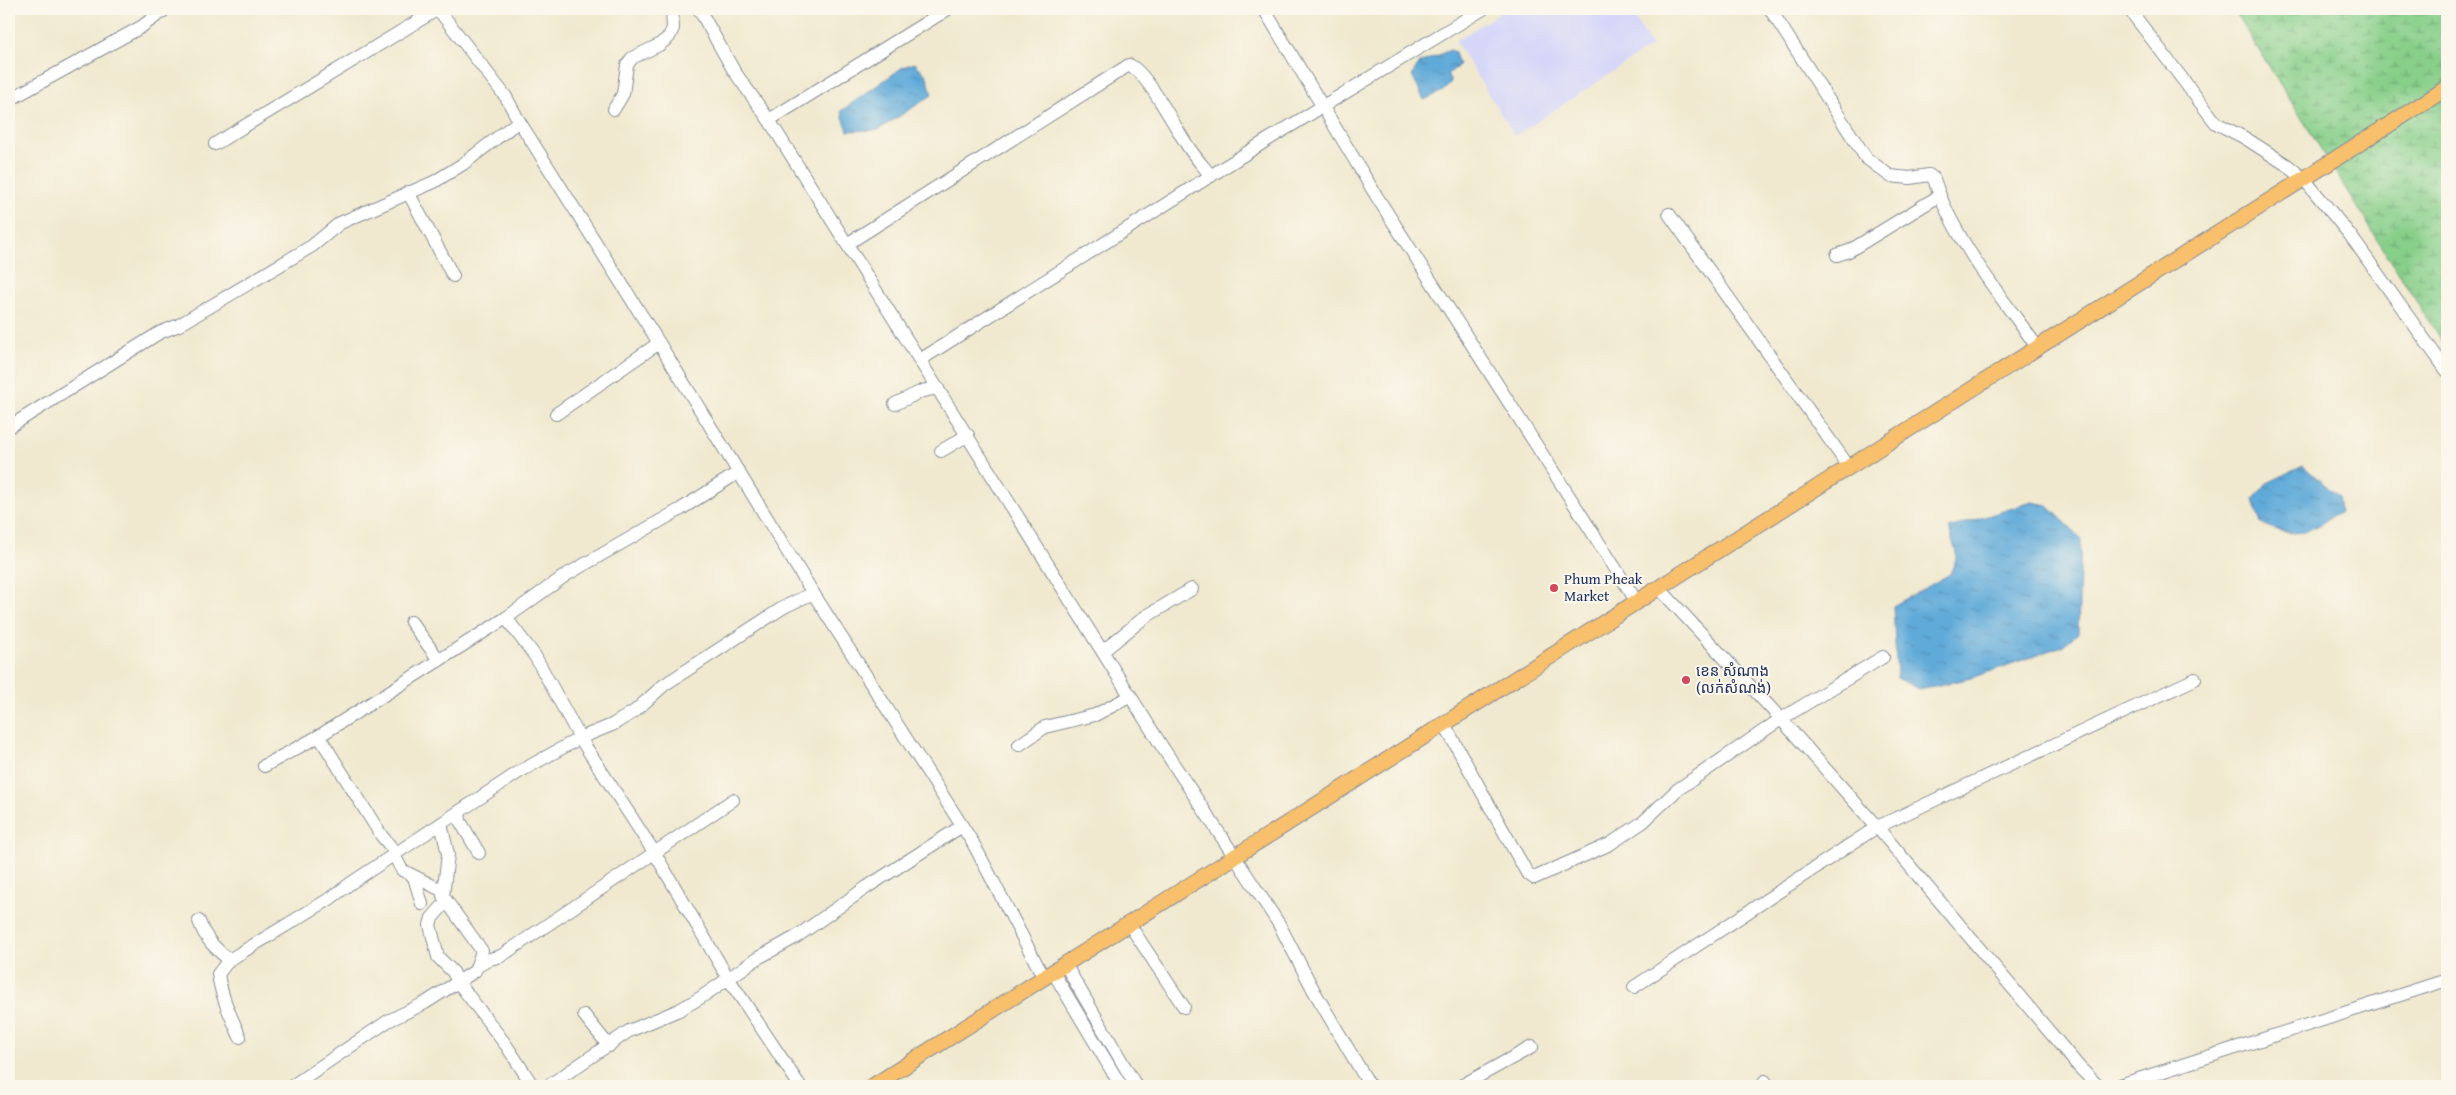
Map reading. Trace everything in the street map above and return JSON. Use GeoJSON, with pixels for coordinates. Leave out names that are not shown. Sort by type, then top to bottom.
{"type":"FeatureCollection","features":[{"type":"Feature","properties":{"kind":"main road"},"geometry":{"type":"LineString","coordinates":[[873,1086],[2447,88]]}},
{"type":"Feature","properties":{"kind":"street"},"geometry":{"type":"LineString","coordinates":[[9,100],[141,27],[166,9]]}},
{"type":"Feature","properties":{"kind":"street"},"geometry":{"type":"LineString","coordinates":[[215,144],[438,9],[506,97],[519,121],[813,593],[962,826],[1011,912],[1136,1086]]}},
{"type":"Feature","properties":{"kind":"street"},"geometry":{"type":"LineString","coordinates":[[614,109],[623,94],[627,65],[632,58],[659,45],[669,37],[673,28],[672,9]]}},
{"type":"Feature","properties":{"kind":"street"},"geometry":{"type":"LineString","coordinates":[[699,9],[734,71],[770,120],[1102,651],[1279,924],[1314,991],[1370,1086]]}},
{"type":"Feature","properties":{"kind":"street"},"geometry":{"type":"LineString","coordinates":[[770,120],[948,9]]}},
{"type":"Feature","properties":{"kind":"street"},"geometry":{"type":"LineString","coordinates":[[1264,9],[1377,197],[1637,602]]}},
{"type":"Feature","properties":{"kind":"street"},"geometry":{"type":"LineString","coordinates":[[920,360],[1323,106],[1483,9]]}},
{"type":"Feature","properties":{"kind":"street"},"geometry":{"type":"LineString","coordinates":[[1770,9],[1866,158],[1890,176],[1910,178],[1929,176],[1934,179],[1939,196],[1981,269],[2038,348]]}},
{"type":"Feature","properties":{"kind":"street"},"geometry":{"type":"LineString","coordinates":[[2130,9],[2216,123],[2245,138],[2287,165],[2304,179],[2360,248],[2447,371]]}},
{"type":"Feature","properties":{"kind":"street"},"geometry":{"type":"LineString","coordinates":[[846,244],[1129,65],[1135,67],[1148,84],[1189,148],[1211,176]]}},
{"type":"Feature","properties":{"kind":"street"},"geometry":{"type":"LineString","coordinates":[[9,427],[159,333],[179,325],[312,246],[340,224],[441,178],[519,121]]}},
{"type":"Feature","properties":{"kind":"street"},"geometry":{"type":"LineString","coordinates":[[408,192],[453,276]]}},
{"type":"Feature","properties":{"kind":"street"},"geometry":{"type":"LineString","coordinates":[[1837,255],[1849,252],[1939,196]]}},
{"type":"Feature","properties":{"kind":"street"},"geometry":{"type":"LineString","coordinates":[[1669,214],[1849,467]]}},
{"type":"Feature","properties":{"kind":"street"},"geometry":{"type":"LineString","coordinates":[[556,414],[659,343]]}},
{"type":"Feature","properties":{"kind":"street"},"geometry":{"type":"LineString","coordinates":[[895,404],[922,391],[938,388]]}},
{"type":"Feature","properties":{"kind":"street"},"geometry":{"type":"LineString","coordinates":[[941,451],[968,435]]}},
{"type":"Feature","properties":{"kind":"street"},"geometry":{"type":"LineString","coordinates":[[264,766],[319,736],[506,618],[566,575],[681,509],[739,472]]}},
{"type":"Feature","properties":{"kind":"street"},"geometry":{"type":"LineString","coordinates":[[1659,588],[1781,719],[1877,827],[2080,1068],[2098,1086]]}},
{"type":"Feature","properties":{"kind":"street"},"geometry":{"type":"LineString","coordinates":[[1102,651],[1145,617],[1192,589]]}},
{"type":"Feature","properties":{"kind":"street"},"geometry":{"type":"LineString","coordinates":[[240,1036],[229,1014],[219,982],[218,974],[229,960],[331,898],[520,772],[580,738],[612,725],[636,711],[664,685],[784,607],[813,593]]}},
{"type":"Feature","properties":{"kind":"street"},"geometry":{"type":"LineString","coordinates":[[506,618],[535,656],[580,738],[654,852],[728,978],[800,1086]]}},
{"type":"Feature","properties":{"kind":"street"},"geometry":{"type":"LineString","coordinates":[[411,622],[439,660]]}},
{"type":"Feature","properties":{"kind":"street"},"geometry":{"type":"LineString","coordinates":[[1444,724],[1527,873],[1534,878],[1610,844],[1643,822],[1677,790],[1781,719],[1883,657]]}},
{"type":"Feature","properties":{"kind":"street"},"geometry":{"type":"LineString","coordinates":[[1634,987],[1877,827],[2194,679]]}},
{"type":"Feature","properties":{"kind":"street"},"geometry":{"type":"LineString","coordinates":[[1019,745],[1045,727],[1095,715],[1131,696]]}},
{"type":"Feature","properties":{"kind":"street"},"geometry":{"type":"LineString","coordinates":[[319,736],[395,854],[402,870],[444,896],[463,922],[482,950],[478,966]]}},
{"type":"Feature","properties":{"kind":"street"},"geometry":{"type":"LineString","coordinates":[[292,1086],[388,1021],[425,1003],[469,977],[478,966],[490,959],[501,956],[733,800]]}},
{"type":"Feature","properties":{"kind":"street"},"geometry":{"type":"LineString","coordinates":[[459,812],[460,821],[479,853]]}},
{"type":"Feature","properties":{"kind":"street"},"geometry":{"type":"LineString","coordinates":[[441,824],[448,854],[444,896],[430,925],[438,957],[453,972],[458,982],[506,1045],[533,1086]]}},
{"type":"Feature","properties":{"kind":"street"},"geometry":{"type":"LineString","coordinates":[[548,1086],[629,1031],[679,1010],[796,937],[867,887],[962,826]]}},
{"type":"Feature","properties":{"kind":"street"},"geometry":{"type":"LineString","coordinates":[[414,876],[422,904]]}},
{"type":"Feature","properties":{"kind":"street"},"geometry":{"type":"LineString","coordinates":[[199,921],[203,934],[229,960]]}},
{"type":"Feature","properties":{"kind":"street"},"geometry":{"type":"LineString","coordinates":[[1129,924],[1184,1007]]}},
{"type":"Feature","properties":{"kind":"street"},"geometry":{"type":"LineString","coordinates":[[1054,971],[1121,1086]]}},
{"type":"Feature","properties":{"kind":"street"},"geometry":{"type":"LineString","coordinates":[[2117,1086],[2447,980]]}},
{"type":"Feature","properties":{"kind":"street"},"geometry":{"type":"LineString","coordinates":[[584,1015],[609,1046]]}},
{"type":"Feature","properties":{"kind":"street"},"geometry":{"type":"LineString","coordinates":[[1461,1086],[1532,1047]]}},
{"type":"Feature","properties":{"kind":"shaded area"},"geometry":{"type":"Polygon","coordinates":[[[1506,9],[1629,9],[1652,46],[1515,136],[1455,41],[1506,9]]]}},
{"type":"Feature","properties":{"kind":"green space"},"geometry":{"type":"Polygon","coordinates":[[[2233,9],[2447,9],[2447,350],[2233,9]]]}},
{"type":"Feature","properties":{"kind":"water"},"geometry":{"type":"Polygon","coordinates":[[[1450,50],[1455,52],[1459,66],[1447,74],[1451,83],[1443,91],[1424,100],[1412,75],[1420,63],[1450,50]]]}},
{"type":"Feature","properties":{"kind":"water"},"geometry":{"type":"Polygon","coordinates":[[[915,63],[927,76],[932,95],[878,130],[848,131],[841,111],[903,67],[915,63]]]}},
{"type":"Feature","properties":{"kind":"water"},"geometry":{"type":"Polygon","coordinates":[[[2303,466],[2338,496],[2340,512],[2319,525],[2302,532],[2285,532],[2261,524],[2253,500],[2267,483],[2303,466]]]}},
{"type":"Feature","properties":{"kind":"water"},"geometry":{"type":"Polygon","coordinates":[[[2032,502],[2047,505],[2081,538],[2078,633],[2062,646],[1972,678],[1919,689],[1897,678],[1893,606],[1950,574],[1957,557],[1949,528],[2032,502]]]}},
{"type":"Feature","properties":{"kind":"place","name":"Phum Pheak Market"},"geometry":{"type":"Point","coordinates":[1554,588]}},
{"type":"Feature","properties":{"kind":"place","name":"ខេន សំណាង (លក់សំណង់)"},"geometry":{"type":"Point","coordinates":[1686,680]}}]}
